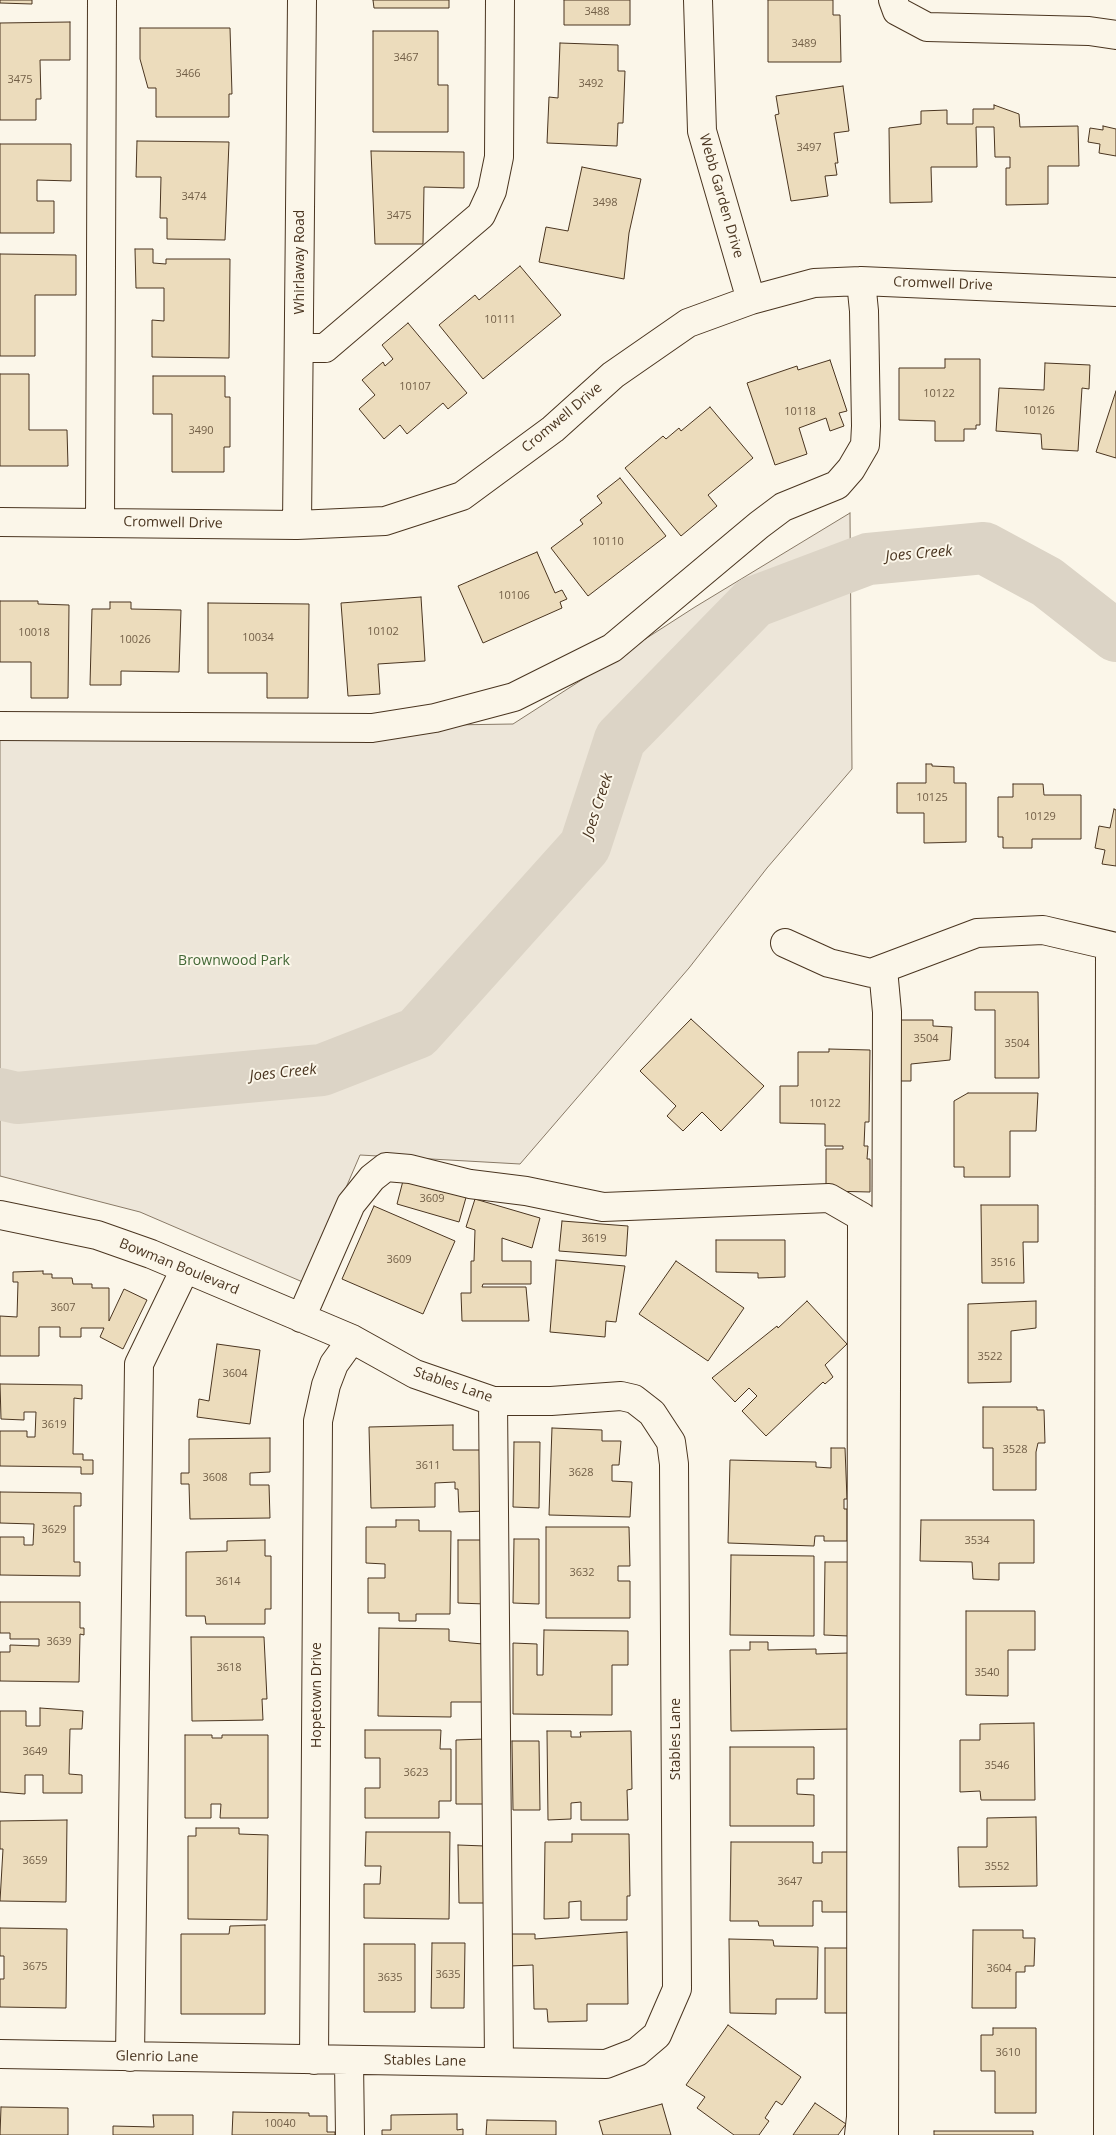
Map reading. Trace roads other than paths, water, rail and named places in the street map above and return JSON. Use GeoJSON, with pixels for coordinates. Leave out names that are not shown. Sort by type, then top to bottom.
{"type":"FeatureCollection","features":[{"type":"Feature","properties":{"kind":"street"},"geometry":{"type":"LineString","coordinates":[[100,523],[102,0]]}},
{"type":"Feature","properties":{"kind":"street","name":"Whirlaway Road"},"geometry":{"type":"LineString","coordinates":[[297,525],[302,0]]}},
{"type":"Feature","properties":{"kind":"street"},"geometry":{"type":"LineString","coordinates":[[299,348],[325,348],[481,215],[492,191],[500,157],[500,0]]}},
{"type":"Feature","properties":{"kind":"street","name":"Webb Garden Drive"},"geometry":{"type":"LineString","coordinates":[[698,0],[702,131],[751,300]]}},
{"type":"Feature","properties":{"kind":"street"},"geometry":{"type":"LineString","coordinates":[[893,0],[897,11],[927,27],[1089,31],[1116,35]]}},
{"type":"Feature","properties":{"kind":"street"},"geometry":{"type":"LineString","coordinates":[[0,726],[372,728],[435,718],[514,697],[612,648],[783,507],[837,485],[851,469],[865,445],[864,310],[861,281]]}},
{"type":"Feature","properties":{"kind":"street","name":"Cromwell Drive"},"geometry":{"type":"LineString","coordinates":[[0,522],[297,525],[385,521],[462,496],[553,429],[613,375],[688,323],[751,300],[814,283],[861,281],[1116,292]]}},
{"type":"Feature","properties":{"kind":"street"},"geometry":{"type":"LineString","coordinates":[[784,943],[829,963],[871,973],[977,933],[1043,930],[1113,946],[1112,1945],[1108,2135]]}},
{"type":"Feature","properties":{"kind":"street"},"geometry":{"type":"LineString","coordinates":[[883,968],[887,1012],[884,2135]]}},
{"type":"Feature","properties":{"kind":"street"},"geometry":{"type":"LineString","coordinates":[[301,1318],[351,1204],[372,1178],[386,1167],[410,1168],[470,1184],[526,1191],[603,1206],[829,1198],[862,1217],[862,2117],[859,2135]]}},
{"type":"Feature","properties":{"kind":"street","name":"Bowman Boulevard"},"geometry":{"type":"LineString","coordinates":[[0,1215],[97,1235],[185,1268],[352,1339]]}},
{"type":"Feature","properties":{"kind":"street"},"geometry":{"type":"LineString","coordinates":[[130,2057],[139,1364],[185,1268]]}},
{"type":"Feature","properties":{"kind":"street","name":"Stables Lane"},"geometry":{"type":"LineString","coordinates":[[314,2060],[606,2064],[637,2052],[657,2035],[677,1989],[674,1474],[671,1442],[652,1413],[634,1398],[621,1396],[551,1401],[493,1401],[415,1374],[352,1339]]}},
{"type":"Feature","properties":{"kind":"street","name":"Hopetown Drive"},"geometry":{"type":"LineString","coordinates":[[314,2060],[318,1421],[326,1385],[334,1364],[352,1339]]}},
{"type":"Feature","properties":{"kind":"street"},"geometry":{"type":"LineString","coordinates":[[493,1401],[499,2062]]}},
{"type":"Feature","properties":{"kind":"street","name":"Glenrio Lane"},"geometry":{"type":"LineString","coordinates":[[0,2054],[314,2060]]}},
{"type":"Feature","properties":{"kind":"street"},"geometry":{"type":"LineString","coordinates":[[349,2061],[350,2135]]}},
{"type":"Feature","properties":{"kind":"waterway","name":"Joes Creek"},"geometry":{"type":"LineString","coordinates":[[0,1094],[17,1098],[322,1070],[417,1033],[585,846],[620,739],[754,602],[868,559],[984,548],[1047,582],[1116,636]]}},
{"type":"Feature","properties":{"kind":"park label","name":"Brownwood Park"},"geometry":{"type":"Point","coordinates":[234,961]}}]}
